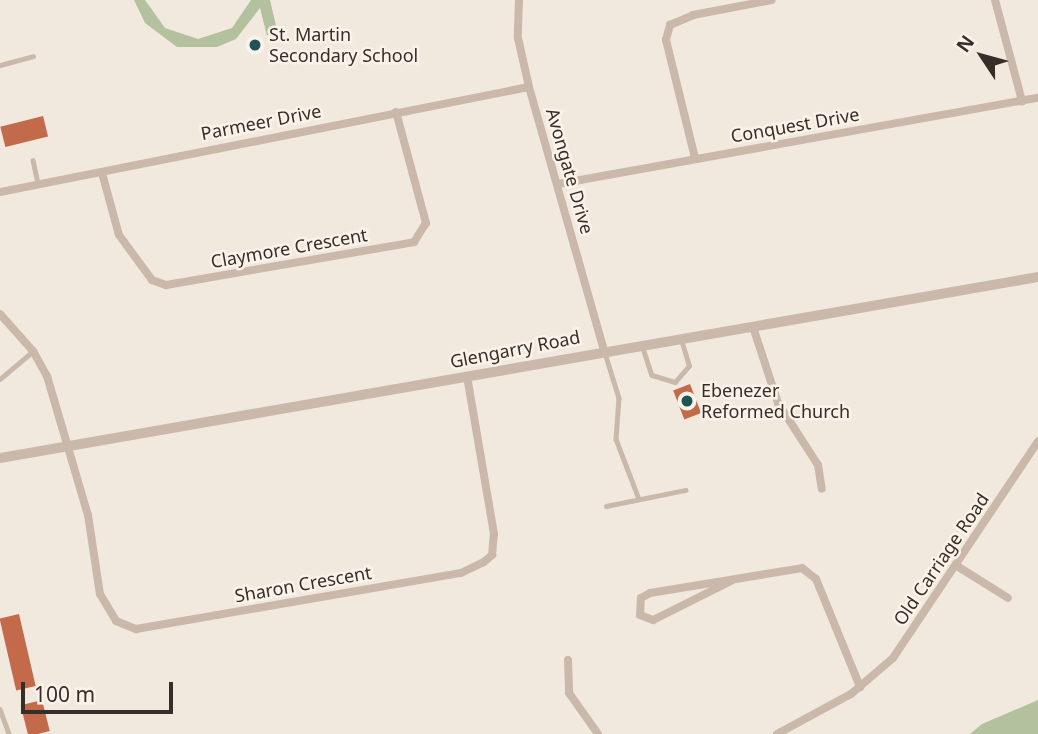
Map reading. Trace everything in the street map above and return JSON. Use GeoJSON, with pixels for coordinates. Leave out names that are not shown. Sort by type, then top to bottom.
{"type":"FeatureCollection","features":[{"type":"Feature","properties":{"kind":"street","name":"Avongate Drive"},"geometry":{"type":"LineString","coordinates":[[519,0],[518,38],[529,86],[604,349]]}},
{"type":"Feature","properties":{"kind":"street"},"geometry":{"type":"LineString","coordinates":[[695,158],[666,40],[670,26],[693,15],[772,0]]}},
{"type":"Feature","properties":{"kind":"street"},"geometry":{"type":"LineString","coordinates":[[995,0],[1022,101]]}},
{"type":"Feature","properties":{"kind":"street","name":"Parmeer Drive"},"geometry":{"type":"LineString","coordinates":[[0,192],[529,86]]}},
{"type":"Feature","properties":{"kind":"street","name":"Conquest Drive"},"geometry":{"type":"LineString","coordinates":[[558,184],[1038,99]]}},
{"type":"Feature","properties":{"kind":"street","name":"Claymore Crescent"},"geometry":{"type":"LineString","coordinates":[[102,173],[118,234],[152,281],[166,285],[414,242],[426,223],[396,113]]}},
{"type":"Feature","properties":{"kind":"street","name":"Glengarry Road"},"geometry":{"type":"LineString","coordinates":[[0,458],[467,376],[604,349],[753,327],[1038,277]]}},
{"type":"Feature","properties":{"kind":"street"},"geometry":{"type":"LineString","coordinates":[[0,314],[33,351],[47,376],[67,447]]}},
{"type":"Feature","properties":{"kind":"street"},"geometry":{"type":"LineString","coordinates":[[753,327],[778,403],[818,465],[822,489]]}},
{"type":"Feature","properties":{"kind":"street","name":"Sharon Crescent"},"geometry":{"type":"LineString","coordinates":[[67,447],[88,515],[100,594],[108,611],[127,627],[447,576],[484,562],[493,545],[467,376]]}},
{"type":"Feature","properties":{"kind":"street","name":"Old Carriage Road"},"geometry":{"type":"LineString","coordinates":[[777,734],[860,687],[893,658],[1038,441]]}},
{"type":"Feature","properties":{"kind":"street"},"geometry":{"type":"LineString","coordinates":[[957,566],[1008,598]]}},
{"type":"Feature","properties":{"kind":"street"},"geometry":{"type":"LineString","coordinates":[[731,581],[653,620],[640,615],[640,598],[650,593],[802,568],[810,571],[860,687]]}},
{"type":"Feature","properties":{"kind":"street"},"geometry":{"type":"LineString","coordinates":[[568,660],[569,693],[598,734]]}},
{"type":"Feature","properties":{"kind":"lane"},"geometry":{"type":"LineString","coordinates":[[0,65],[33,56]]}},
{"type":"Feature","properties":{"kind":"lane"},"geometry":{"type":"LineString","coordinates":[[33,160],[38,183]]}},
{"type":"Feature","properties":{"kind":"lane"},"geometry":{"type":"LineString","coordinates":[[642,344],[652,375],[675,382],[689,366],[680,338]]}},
{"type":"Feature","properties":{"kind":"lane"},"geometry":{"type":"LineString","coordinates":[[604,349],[619,398],[616,439],[639,499]]}},
{"type":"Feature","properties":{"kind":"lane"},"geometry":{"type":"LineString","coordinates":[[0,379],[33,351]]}},
{"type":"Feature","properties":{"kind":"lane"},"geometry":{"type":"LineString","coordinates":[[606,506],[685,490]]}},
{"type":"Feature","properties":{"kind":"lane"},"geometry":{"type":"LineString","coordinates":[[0,709],[9,734]]}},
{"type":"Feature","properties":{"kind":"green space"},"geometry":{"type":"Polygon","coordinates":[[[134,0],[145,0],[165,28],[198,39],[232,28],[251,0],[270,0],[278,34],[267,36],[260,8],[236,39],[217,47],[177,47],[145,23],[134,0]]]}},
{"type":"Feature","properties":{"kind":"green space"},"geometry":{"type":"Polygon","coordinates":[[[1038,700],[1038,734],[970,734],[982,724],[1038,700]]]}},
{"type":"Feature","properties":{"kind":"building"},"geometry":{"type":"Polygon","coordinates":[[[43,116],[48,136],[5,147],[0,127],[43,116]]]}},
{"type":"Feature","properties":{"kind":"building","name":"Ebenezer Reformed Church"},"geometry":{"type":"Polygon","coordinates":[[[690,384],[701,413],[684,419],[673,390],[690,384]]]}},
{"type":"Feature","properties":{"kind":"building"},"geometry":{"type":"Polygon","coordinates":[[[19,614],[36,686],[16,691],[0,618],[19,614]]]}},
{"type":"Feature","properties":{"kind":"building"},"geometry":{"type":"Polygon","coordinates":[[[42,700],[50,731],[28,734],[21,705],[42,700]]]}},
{"type":"Feature","properties":{"kind":"place","name":"St. Martin Secondary School"},"geometry":{"type":"Point","coordinates":[255,45]}},
{"type":"Feature","properties":{"kind":"place","name":"Ebenezer Reformed Church"},"geometry":{"type":"Point","coordinates":[687,401]}}]}
